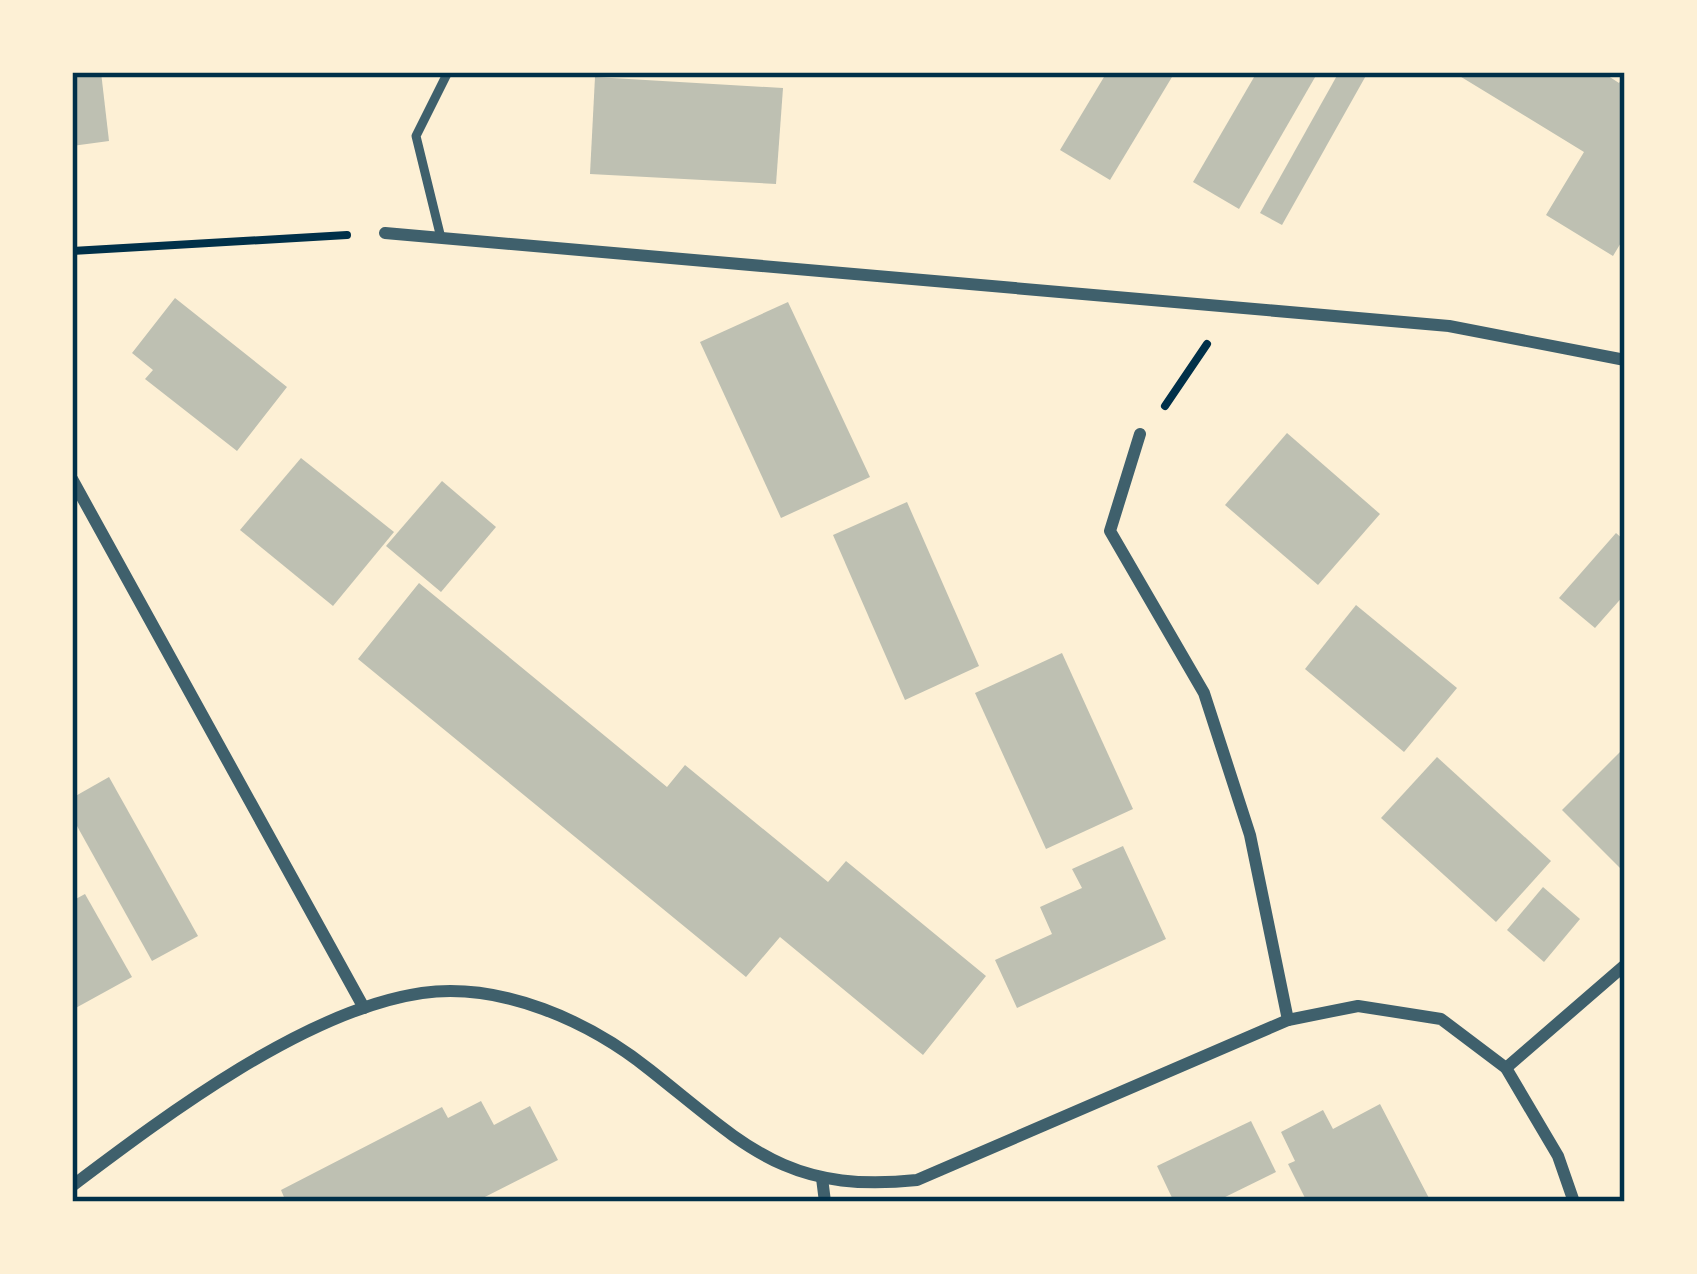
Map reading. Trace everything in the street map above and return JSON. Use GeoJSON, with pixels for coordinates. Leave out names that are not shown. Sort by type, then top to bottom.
{"type":"FeatureCollection","features":[{"type":"Feature","properties":{"kind":"street"},"geometry":{"type":"LineString","coordinates":[[385,233],[1449,326],[1625,360]]}},
{"type":"Feature","properties":{"kind":"street"},"geometry":{"type":"LineString","coordinates":[[1140,434],[1110,530],[1204,693],[1250,835],[1288,1020]]}},
{"type":"Feature","properties":{"kind":"street"},"geometry":{"type":"LineString","coordinates":[[72,479],[364,1009]]}},
{"type":"Feature","properties":{"kind":"street"},"geometry":{"type":"LineString","coordinates":[[1506,1068],[1625,965]]}},
{"type":"Feature","properties":{"kind":"street"},"geometry":{"type":"LineString","coordinates":[[72,1186],[235,1073],[364,1009],[423,993],[479,994],[537,1006],[594,1032],[646,1066],[730,1137],[822,1178],[867,1185],[917,1180],[1288,1020],[1358,1006],[1441,1019],[1506,1068],[1558,1156],[1574,1202]]}},
{"type":"Feature","properties":{"kind":"street"},"geometry":{"type":"LineString","coordinates":[[822,1178],[825,1202]]}},
{"type":"Feature","properties":{"kind":"lane"},"geometry":{"type":"LineString","coordinates":[[441,238],[416,136],[448,72]]}},
{"type":"Feature","properties":{"kind":"path"},"geometry":{"type":"LineString","coordinates":[[72,251],[385,233]]}},
{"type":"Feature","properties":{"kind":"path"},"geometry":{"type":"LineString","coordinates":[[1140,434],[1232,307]]}},
{"type":"Feature","properties":{"kind":"building"},"geometry":{"type":"Polygon","coordinates":[[[72,72],[101,72],[109,141],[72,146],[72,72]]]}},
{"type":"Feature","properties":{"kind":"building"},"geometry":{"type":"Polygon","coordinates":[[[1107,72],[1175,72],[1110,180],[1060,150],[1107,72]]]}},
{"type":"Feature","properties":{"kind":"building"},"geometry":{"type":"Polygon","coordinates":[[[1257,72],[1318,72],[1239,209],[1193,182],[1257,72]]]}},
{"type":"Feature","properties":{"kind":"building"},"geometry":{"type":"Polygon","coordinates":[[[1339,72],[1368,72],[1282,225],[1260,213],[1339,72]]]}},
{"type":"Feature","properties":{"kind":"building"},"geometry":{"type":"Polygon","coordinates":[[[1453,72],[1602,72],[1619,83],[1625,73],[1625,236],[1613,256],[1546,215],[1584,152],[1453,72]]]}},
{"type":"Feature","properties":{"kind":"building"},"geometry":{"type":"Polygon","coordinates":[[[595,77],[783,88],[776,184],[590,174],[595,77]]]}},
{"type":"Feature","properties":{"kind":"building"},"geometry":{"type":"Polygon","coordinates":[[[175,298],[287,387],[237,451],[145,379],[153,370],[132,353],[175,298]]]}},
{"type":"Feature","properties":{"kind":"building"},"geometry":{"type":"Polygon","coordinates":[[[788,302],[870,477],[781,518],[700,342],[788,302]]]}},
{"type":"Feature","properties":{"kind":"building"},"geometry":{"type":"Polygon","coordinates":[[[1287,433],[1380,514],[1318,585],[1225,505],[1287,433]]]}},
{"type":"Feature","properties":{"kind":"building"},"geometry":{"type":"Polygon","coordinates":[[[301,458],[394,532],[333,606],[240,530],[301,458]]]}},
{"type":"Feature","properties":{"kind":"building"},"geometry":{"type":"Polygon","coordinates":[[[442,481],[496,527],[441,592],[386,546],[442,481]]]}},
{"type":"Feature","properties":{"kind":"building"},"geometry":{"type":"Polygon","coordinates":[[[907,502],[979,666],[905,700],[833,535],[907,502]]]}},
{"type":"Feature","properties":{"kind":"building"},"geometry":{"type":"Polygon","coordinates":[[[1616,533],[1625,541],[1625,594],[1595,628],[1559,598],[1616,533]]]}},
{"type":"Feature","properties":{"kind":"building"},"geometry":{"type":"Polygon","coordinates":[[[419,583],[667,787],[685,765],[828,882],[846,861],[986,976],[923,1055],[780,937],[746,977],[358,659],[419,583]]]}},
{"type":"Feature","properties":{"kind":"building"},"geometry":{"type":"Polygon","coordinates":[[[1356,605],[1457,688],[1404,752],[1305,669],[1356,605]]]}},
{"type":"Feature","properties":{"kind":"building"},"geometry":{"type":"Polygon","coordinates":[[[1062,653],[1133,809],[1046,849],[975,693],[1062,653]]]}},
{"type":"Feature","properties":{"kind":"building"},"geometry":{"type":"Polygon","coordinates":[[[1625,747],[1625,873],[1562,810],[1625,747]]]}},
{"type":"Feature","properties":{"kind":"building"},"geometry":{"type":"Polygon","coordinates":[[[1437,757],[1551,861],[1496,922],[1381,818],[1437,757]]]}},
{"type":"Feature","properties":{"kind":"building"},"geometry":{"type":"Polygon","coordinates":[[[109,777],[198,936],[152,961],[72,817],[72,798],[109,777]]]}},
{"type":"Feature","properties":{"kind":"building"},"geometry":{"type":"Polygon","coordinates":[[[1123,846],[1166,939],[1017,1008],[995,960],[1052,934],[1040,907],[1082,888],[1072,869],[1123,846]]]}},
{"type":"Feature","properties":{"kind":"building"},"geometry":{"type":"Polygon","coordinates":[[[1543,887],[1580,919],[1544,962],[1507,930],[1543,887]]]}},
{"type":"Feature","properties":{"kind":"building"},"geometry":{"type":"Polygon","coordinates":[[[85,894],[132,977],[72,1010],[72,901],[85,894]]]}},
{"type":"Feature","properties":{"kind":"building"},"geometry":{"type":"Polygon","coordinates":[[[481,1101],[494,1125],[530,1106],[558,1160],[475,1202],[286,1202],[281,1190],[442,1107],[448,1118],[481,1101]]]}},
{"type":"Feature","properties":{"kind":"building"},"geometry":{"type":"Polygon","coordinates":[[[1380,1104],[1431,1202],[1307,1202],[1288,1164],[1295,1161],[1281,1132],[1323,1110],[1333,1129],[1380,1104]]]}},
{"type":"Feature","properties":{"kind":"building"},"geometry":{"type":"Polygon","coordinates":[[[1251,1121],[1276,1172],[1215,1202],[1174,1202],[1157,1166],[1251,1121]]]}}]}
